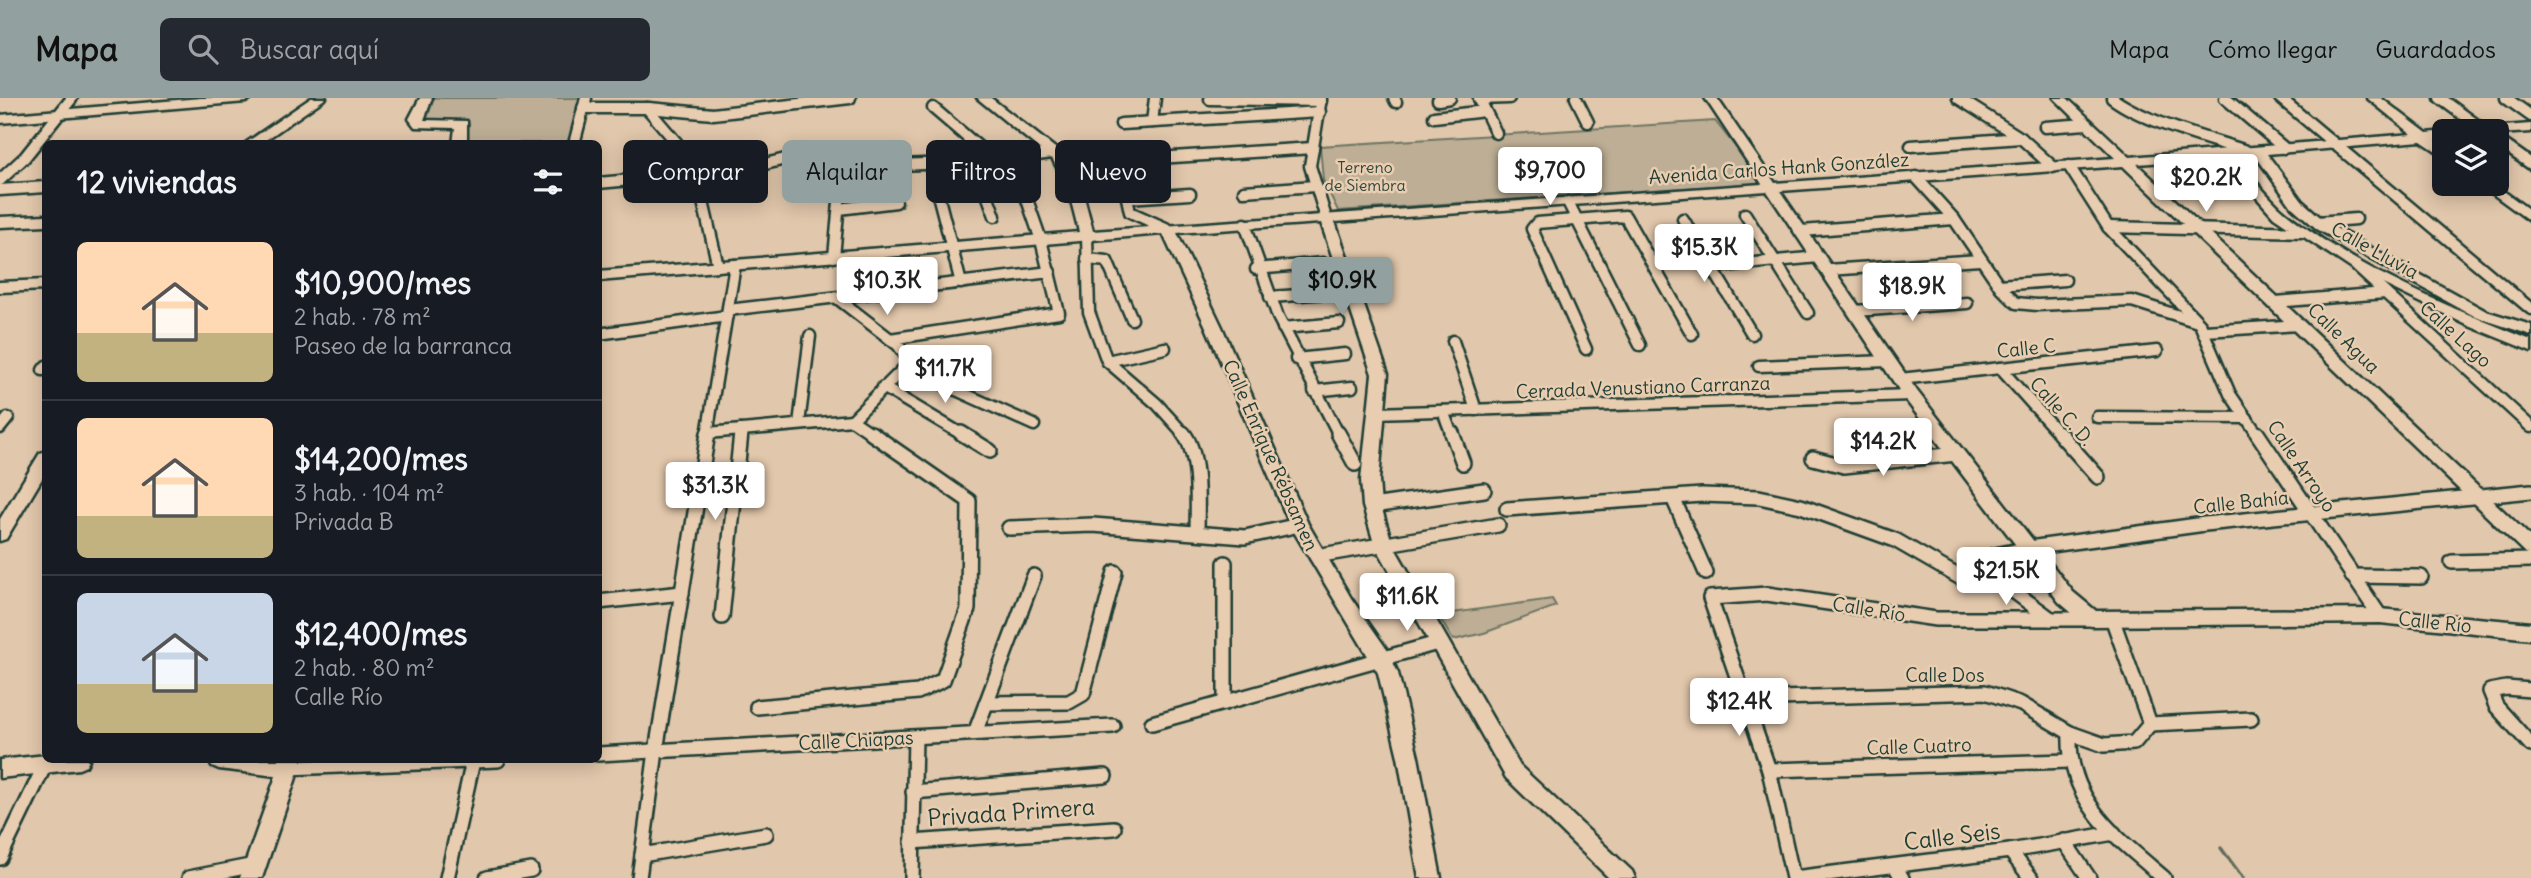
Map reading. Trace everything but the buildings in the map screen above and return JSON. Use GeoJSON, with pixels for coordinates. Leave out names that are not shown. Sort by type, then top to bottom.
{"type":"FeatureCollection","features":[{"type":"Feature","properties":{"kind":"street"},"geometry":{"type":"LineString","coordinates":[[0,180],[25,157],[72,98]]}},
{"type":"Feature","properties":{"kind":"street"},"geometry":{"type":"LineString","coordinates":[[0,119],[246,98]]}},
{"type":"Feature","properties":{"kind":"street"},"geometry":{"type":"LineString","coordinates":[[256,140],[320,98]]}},
{"type":"Feature","properties":{"kind":"street"},"geometry":{"type":"LineString","coordinates":[[426,98],[416,119],[420,124],[462,124],[460,140]]}},
{"type":"Feature","properties":{"kind":"street"},"geometry":{"type":"LineString","coordinates":[[781,98],[790,98]]}},
{"type":"Feature","properties":{"kind":"street"},"geometry":{"type":"LineString","coordinates":[[575,140],[585,103],[713,114],[850,98]]}},
{"type":"Feature","properties":{"kind":"street"},"geometry":{"type":"LineString","coordinates":[[983,98],[1059,158],[1074,189],[1087,236],[1089,313],[1107,361],[1157,404],[1188,439],[1198,481],[1197,533]]}},
{"type":"Feature","properties":{"kind":"street"},"geometry":{"type":"LineString","coordinates":[[1152,122],[1155,98]]}},
{"type":"Feature","properties":{"kind":"street"},"geometry":{"type":"LineString","coordinates":[[1438,100],[1450,98]]}},
{"type":"Feature","properties":{"kind":"street"},"geometry":{"type":"LineString","coordinates":[[1496,132],[1479,99],[1509,98]]}},
{"type":"Feature","properties":{"kind":"street"},"geometry":{"type":"LineString","coordinates":[[1577,98],[1588,122]]}},
{"type":"Feature","properties":{"kind":"street"},"geometry":{"type":"LineString","coordinates":[[1711,98],[1911,395],[2066,597],[2102,619],[2150,724],[2251,719]]}},
{"type":"Feature","properties":{"kind":"street"},"geometry":{"type":"LineString","coordinates":[[1958,98],[2021,138],[2053,167]]}},
{"type":"Feature","properties":{"kind":"street","name":"Calle Agua"},"geometry":{"type":"LineString","coordinates":[[2060,98],[2531,548]]}},
{"type":"Feature","properties":{"kind":"street"},"geometry":{"type":"LineString","coordinates":[[2112,98],[2144,114],[2252,151]]}},
{"type":"Feature","properties":{"kind":"street"},"geometry":{"type":"LineString","coordinates":[[2131,98],[2144,114]]}},
{"type":"Feature","properties":{"kind":"street"},"geometry":{"type":"LineString","coordinates":[[2225,98],[2284,148]]}},
{"type":"Feature","properties":{"kind":"street"},"geometry":{"type":"LineString","coordinates":[[2280,98],[2531,309]]}},
{"type":"Feature","properties":{"kind":"street"},"geometry":{"type":"LineString","coordinates":[[2373,98],[2432,143]]}},
{"type":"Feature","properties":{"kind":"street"},"geometry":{"type":"LineString","coordinates":[[2440,98],[2469,119]]}},
{"type":"Feature","properties":{"kind":"street"},"geometry":{"type":"LineString","coordinates":[[2506,98],[2531,116]]}},
{"type":"Feature","properties":{"kind":"street"},"geometry":{"type":"LineString","coordinates":[[1209,119],[1210,99],[1321,99],[1310,166],[1380,374],[1370,480],[1373,506],[1383,543],[1513,772],[1624,878]]}},
{"type":"Feature","properties":{"kind":"street"},"geometry":{"type":"LineString","coordinates":[[1266,100],[1266,115]]}},
{"type":"Feature","properties":{"kind":"street"},"geometry":{"type":"LineString","coordinates":[[648,108],[675,140]]}},
{"type":"Feature","properties":{"kind":"street"},"geometry":{"type":"LineString","coordinates":[[933,108],[971,140]]}},
{"type":"Feature","properties":{"kind":"street"},"geometry":{"type":"LineString","coordinates":[[1434,117],[1485,111]]}},
{"type":"Feature","properties":{"kind":"street"},"geometry":{"type":"LineString","coordinates":[[1121,124],[1320,112]]}},
{"type":"Feature","properties":{"kind":"street"},"geometry":{"type":"LineString","coordinates":[[2045,127],[2087,124]]}},
{"type":"Feature","properties":{"kind":"street"},"geometry":{"type":"LineString","coordinates":[[2509,130],[2531,128]]}},
{"type":"Feature","properties":{"kind":"street","name":"Avenida Carlos Hank González"},"geometry":{"type":"LineString","coordinates":[[602,276],[1168,229],[1772,188],[2432,136]]}},
{"type":"Feature","properties":{"kind":"street"},"geometry":{"type":"LineString","coordinates":[[1911,146],[2021,138]]}},
{"type":"Feature","properties":{"kind":"street"},"geometry":{"type":"LineString","coordinates":[[1171,157],[1313,148]]}},
{"type":"Feature","properties":{"kind":"street"},"geometry":{"type":"LineString","coordinates":[[2509,148],[2531,164]]}},
{"type":"Feature","properties":{"kind":"street","name":"Calle Lluvia"},"geometry":{"type":"LineString","coordinates":[[2252,151],[2297,204],[2317,222],[2481,314],[2531,330]]}},
{"type":"Feature","properties":{"kind":"street"},"geometry":{"type":"LineString","coordinates":[[1041,155],[1052,153]]}},
{"type":"Feature","properties":{"kind":"street","name":"Calle Lluvia"},"geometry":{"type":"LineString","coordinates":[[2224,153],[2279,214],[2357,267],[2474,323],[2531,346]]}},
{"type":"Feature","properties":{"kind":"street"},"geometry":{"type":"LineString","coordinates":[[834,257],[841,191],[861,170],[876,166],[926,164]]}},
{"type":"Feature","properties":{"kind":"street"},"geometry":{"type":"LineString","coordinates":[[2069,166],[2108,227],[2202,327]]}},
{"type":"Feature","properties":{"kind":"street"},"geometry":{"type":"LineString","coordinates":[[1916,177],[1954,219],[1998,285],[2016,303],[2037,305],[2132,301],[2202,327],[2299,325]]}},
{"type":"Feature","properties":{"kind":"street"},"geometry":{"type":"LineString","coordinates":[[602,183],[623,182]]}},
{"type":"Feature","properties":{"kind":"street"},"geometry":{"type":"LineString","coordinates":[[1244,191],[1315,186]]}},
{"type":"Feature","properties":{"kind":"street"},"geometry":{"type":"LineString","coordinates":[[0,190],[42,187]]}},
{"type":"Feature","properties":{"kind":"street"},"geometry":{"type":"LineString","coordinates":[[1168,229],[1130,212],[1127,198],[1190,194]]}},
{"type":"Feature","properties":{"kind":"street"},"geometry":{"type":"LineString","coordinates":[[2502,196],[2531,218]]}},
{"type":"Feature","properties":{"kind":"street"},"geometry":{"type":"LineString","coordinates":[[1568,202],[1640,345]]}},
{"type":"Feature","properties":{"kind":"street"},"geometry":{"type":"LineString","coordinates":[[703,203],[718,266]]}},
{"type":"Feature","properties":{"kind":"street"},"geometry":{"type":"LineString","coordinates":[[839,209],[888,203]]}},
{"type":"Feature","properties":{"kind":"street"},"geometry":{"type":"LineString","coordinates":[[941,203],[961,283]]}},
{"type":"Feature","properties":{"kind":"street"},"geometry":{"type":"LineString","coordinates":[[990,203],[995,216]]}},
{"type":"Feature","properties":{"kind":"street"},"geometry":{"type":"LineString","coordinates":[[890,339],[1059,313],[1051,272],[1028,203]]}},
{"type":"Feature","properties":{"kind":"street"},"geometry":{"type":"LineString","coordinates":[[1745,214],[1808,313]]}},
{"type":"Feature","properties":{"kind":"street"},"geometry":{"type":"LineString","coordinates":[[1586,348],[1532,226],[1619,215],[1628,219],[1692,334]]}},
{"type":"Feature","properties":{"kind":"street"},"geometry":{"type":"LineString","coordinates":[[1683,219],[1752,334]]}},
{"type":"Feature","properties":{"kind":"street"},"geometry":{"type":"LineString","coordinates":[[1802,231],[1954,219]]}},
{"type":"Feature","properties":{"kind":"street"},"geometry":{"type":"LineString","coordinates":[[2317,222],[2356,219]]}},
{"type":"Feature","properties":{"kind":"street"},"geometry":{"type":"LineString","coordinates":[[0,222],[42,220]]}},
{"type":"Feature","properties":{"kind":"street"},"geometry":{"type":"LineString","coordinates":[[1245,224],[1256,269],[1296,359],[1355,464]]}},
{"type":"Feature","properties":{"kind":"street"},"geometry":{"type":"LineString","coordinates":[[2108,227],[2304,232]]}},
{"type":"Feature","properties":{"kind":"street","name":"Calle Enrique Rébsamen"},"geometry":{"type":"LineString","coordinates":[[1168,229],[1214,327],[1299,525],[1344,603],[1381,657],[1388,673],[1408,757],[1430,878]]}},
{"type":"Feature","properties":{"kind":"street"},"geometry":{"type":"LineString","coordinates":[[1087,258],[1107,261],[1132,319]]}},
{"type":"Feature","properties":{"kind":"street"},"geometry":{"type":"LineString","coordinates":[[1712,267],[1775,261],[1823,264],[1980,260]]}},
{"type":"Feature","properties":{"kind":"street"},"geometry":{"type":"LineString","coordinates":[[1256,269],[1323,263]]}},
{"type":"Feature","properties":{"kind":"street"},"geometry":{"type":"LineString","coordinates":[[639,878],[656,751],[735,265]]}},
{"type":"Feature","properties":{"kind":"street","name":"Calle Lago"},"geometry":{"type":"LineString","coordinates":[[2357,267],[2531,426]]}},
{"type":"Feature","properties":{"kind":"street"},"geometry":{"type":"LineString","coordinates":[[602,333],[727,313],[1051,272]]}},
{"type":"Feature","properties":{"kind":"street"},"geometry":{"type":"LineString","coordinates":[[1998,285],[2065,280]]}},
{"type":"Feature","properties":{"kind":"street"},"geometry":{"type":"LineString","coordinates":[[0,288],[42,285]]}},
{"type":"Feature","properties":{"kind":"street"},"geometry":{"type":"LineString","coordinates":[[1270,297],[1328,293]]}},
{"type":"Feature","properties":{"kind":"street"},"geometry":{"type":"LineString","coordinates":[[2276,302],[2385,293]]}},
{"type":"Feature","properties":{"kind":"street"},"geometry":{"type":"LineString","coordinates":[[837,298],[898,345],[909,362],[944,385],[1034,425]]}},
{"type":"Feature","properties":{"kind":"street"},"geometry":{"type":"LineString","coordinates":[[1854,311],[1967,303]]}},
{"type":"Feature","properties":{"kind":"street"},"geometry":{"type":"LineString","coordinates":[[1283,328],[1339,323]]}},
{"type":"Feature","properties":{"kind":"street","name":"Calle Arroyo"},"geometry":{"type":"LineString","coordinates":[[2202,327],[2230,394],[2380,616]]}},
{"type":"Feature","properties":{"kind":"street"},"geometry":{"type":"LineString","coordinates":[[799,424],[810,336]]}},
{"type":"Feature","properties":{"kind":"street"},"geometry":{"type":"LineString","coordinates":[[1452,341],[1476,410]]}},
{"type":"Feature","properties":{"kind":"street"},"geometry":{"type":"LineString","coordinates":[[1107,361],[1165,348]]}},
{"type":"Feature","properties":{"kind":"street","name":"Calle C"},"geometry":{"type":"LineString","coordinates":[[1900,379],[2157,351]]}},
{"type":"Feature","properties":{"kind":"street"},"geometry":{"type":"LineString","coordinates":[[1296,359],[1345,354]]}},
{"type":"Feature","properties":{"kind":"street"},"geometry":{"type":"LineString","coordinates":[[1759,366],[1888,361]]}},
{"type":"Feature","properties":{"kind":"street"},"geometry":{"type":"LineString","coordinates":[[852,420],[909,362]]}},
{"type":"Feature","properties":{"kind":"street","name":"Calle C. D."},"geometry":{"type":"LineString","coordinates":[[2000,368],[2098,477]]}},
{"type":"Feature","properties":{"kind":"street"},"geometry":{"type":"LineString","coordinates":[[883,387],[990,451]]}},
{"type":"Feature","properties":{"kind":"street"},"geometry":{"type":"LineString","coordinates":[[1314,391],[1352,387]]}},
{"type":"Feature","properties":{"kind":"street","name":"Cerrada Venustiano Carranza"},"geometry":{"type":"LineString","coordinates":[[1376,414],[1911,395]]}},
{"type":"Feature","properties":{"kind":"street"},"geometry":{"type":"LineString","coordinates":[[1443,411],[1463,463]]}},
{"type":"Feature","properties":{"kind":"street"},"geometry":{"type":"LineString","coordinates":[[2097,417],[2247,418]]}},
{"type":"Feature","properties":{"kind":"street"},"geometry":{"type":"LineString","coordinates":[[708,433],[852,420],[969,501],[968,609],[943,680],[918,692],[757,707]]}},
{"type":"Feature","properties":{"kind":"street"},"geometry":{"type":"LineString","coordinates":[[722,617],[741,430]]}},
{"type":"Feature","properties":{"kind":"street"},"geometry":{"type":"LineString","coordinates":[[1813,458],[1844,466],[1956,454]]}},
{"type":"Feature","properties":{"kind":"street"},"geometry":{"type":"LineString","coordinates":[[0,534],[42,464]]}},
{"type":"Feature","properties":{"kind":"street"},"geometry":{"type":"LineString","coordinates":[[1373,506],[1484,490]]}},
{"type":"Feature","properties":{"kind":"street","name":"Calle Bahía"},"geometry":{"type":"LineString","coordinates":[[1672,498],[1759,497],[1801,506],[1895,540],[1966,580],[1995,555],[2029,548],[2205,524],[2531,491]]}},
{"type":"Feature","properties":{"kind":"street"},"geometry":{"type":"LineString","coordinates":[[1507,509],[1672,498],[1706,573]]}},
{"type":"Feature","properties":{"kind":"street"},"geometry":{"type":"LineString","coordinates":[[1009,528],[1093,525],[1245,537],[1299,525]]}},
{"type":"Feature","properties":{"kind":"street"},"geometry":{"type":"LineString","coordinates":[[1316,556],[1498,525]]}},
{"type":"Feature","properties":{"kind":"street"},"geometry":{"type":"LineString","coordinates":[[2452,562],[2531,561]]}},
{"type":"Feature","properties":{"kind":"street"},"geometry":{"type":"LineString","coordinates":[[1224,563],[1225,703]]}},
{"type":"Feature","properties":{"kind":"street"},"geometry":{"type":"LineString","coordinates":[[1981,567],[2051,619]]}},
{"type":"Feature","properties":{"kind":"street"},"geometry":{"type":"LineString","coordinates":[[986,703],[1069,702],[1083,694],[1115,572]]}},
{"type":"Feature","properties":{"kind":"street"},"geometry":{"type":"LineString","coordinates":[[975,733],[1034,576]]}},
{"type":"Feature","properties":{"kind":"street"},"geometry":{"type":"LineString","coordinates":[[2352,576],[2421,577]]}},
{"type":"Feature","properties":{"kind":"street"},"geometry":{"type":"LineString","coordinates":[[602,602],[682,593]]}},
{"type":"Feature","properties":{"kind":"street","name":"Calle Río"},"geometry":{"type":"LineString","coordinates":[[1794,878],[1769,770],[1710,598],[1767,594],[1937,619],[2380,616],[2531,631]]}},
{"type":"Feature","properties":{"kind":"street"},"geometry":{"type":"LineString","coordinates":[[1152,723],[1441,642]]}},
{"type":"Feature","properties":{"kind":"street"},"geometry":{"type":"LineString","coordinates":[[2531,690],[2506,688],[2490,691],[2496,705],[2531,745]]}},
{"type":"Feature","properties":{"kind":"street","name":"Calle Dos"},"geometry":{"type":"LineString","coordinates":[[1745,699],[1985,692],[2021,704],[2070,733],[2104,745],[2134,743],[2150,724]]}},
{"type":"Feature","properties":{"kind":"street","name":"Calle Chiapas"},"geometry":{"type":"LineString","coordinates":[[602,754],[1114,726]]}},
{"type":"Feature","properties":{"kind":"street"},"geometry":{"type":"LineString","coordinates":[[2070,733],[2070,761],[2083,797],[2114,833],[2164,878]]}},
{"type":"Feature","properties":{"kind":"street"},"geometry":{"type":"LineString","coordinates":[[912,878],[915,737]]}},
{"type":"Feature","properties":{"kind":"street","name":"Calle Cuatro"},"geometry":{"type":"LineString","coordinates":[[1769,770],[2070,761]]}},
{"type":"Feature","properties":{"kind":"street"},"geometry":{"type":"LineString","coordinates":[[0,769],[42,762]]}},
{"type":"Feature","properties":{"kind":"street"},"geometry":{"type":"LineString","coordinates":[[0,858],[46,763]]}},
{"type":"Feature","properties":{"kind":"street"},"geometry":{"type":"LineString","coordinates":[[272,763],[351,763]]}},
{"type":"Feature","properties":{"kind":"street"},"geometry":{"type":"LineString","coordinates":[[447,878],[473,763]]}},
{"type":"Feature","properties":{"kind":"street"},"geometry":{"type":"LineString","coordinates":[[189,878],[253,872],[290,764]]}},
{"type":"Feature","properties":{"kind":"street"},"geometry":{"type":"LineString","coordinates":[[914,792],[1105,776]]}},
{"type":"Feature","properties":{"kind":"street","name":"Privada Primera"},"geometry":{"type":"LineString","coordinates":[[912,842],[1114,828]]}},
{"type":"Feature","properties":{"kind":"street","name":"Calle Seis"},"geometry":{"type":"LineString","coordinates":[[1794,878],[1898,872],[2114,833]]}},
{"type":"Feature","properties":{"kind":"street"},"geometry":{"type":"LineString","coordinates":[[642,855],[766,835]]}},
{"type":"Feature","properties":{"kind":"street"},"geometry":{"type":"LineString","coordinates":[[2064,841],[2088,878]]}},
{"type":"Feature","properties":{"kind":"street"},"geometry":{"type":"LineString","coordinates":[[2010,851],[2031,878]]}},
{"type":"Feature","properties":{"kind":"street"},"geometry":{"type":"LineString","coordinates":[[487,878],[531,870]]}},
{"type":"Feature","properties":{"kind":"green space"},"geometry":{"type":"Polygon","coordinates":[[[434,98],[586,98],[572,140],[466,140],[469,124],[454,121],[426,122],[434,98]]]}},
{"type":"Feature","properties":{"kind":"green space","name":"Terreno de Siembra"},"geometry":{"type":"Polygon","coordinates":[[[1715,121],[1764,183],[1338,211],[1323,180],[1320,146],[1715,121]]]}},
{"type":"Feature","properties":{"kind":"green space"},"geometry":{"type":"Polygon","coordinates":[[[1552,599],[1556,606],[1484,633],[1453,640],[1438,615],[1552,599]]]}},
{"type":"Feature","properties":{"kind":"waterway"},"geometry":{"type":"LineString","coordinates":[[2221,848],[2243,878]]}}]}
